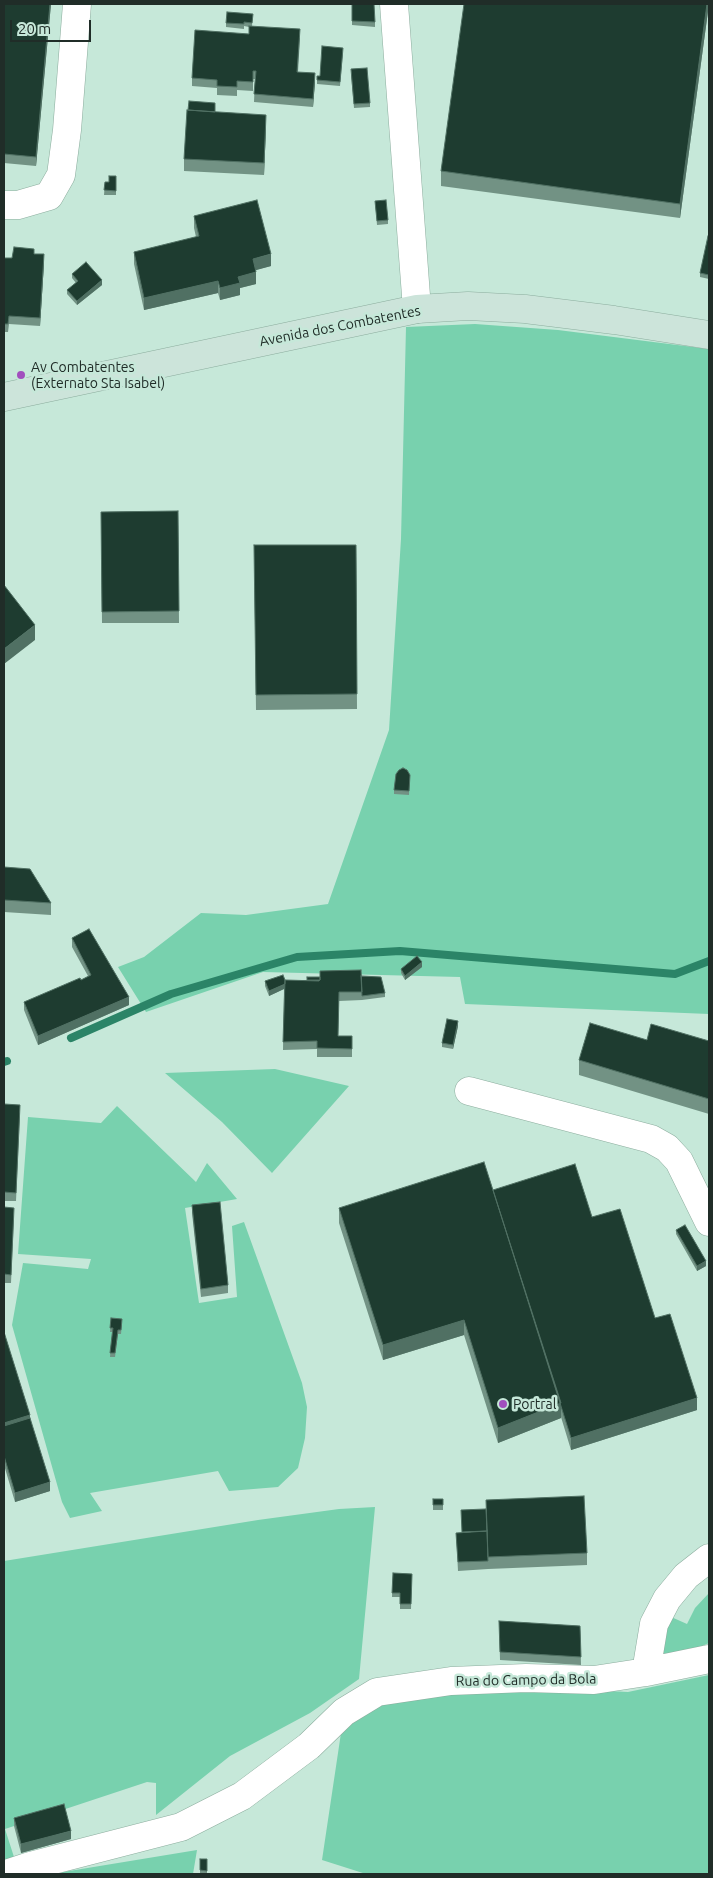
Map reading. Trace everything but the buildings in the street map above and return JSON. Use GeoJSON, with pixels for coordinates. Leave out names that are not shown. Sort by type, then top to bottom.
{"type":"FeatureCollection","features":[{"type":"Feature","properties":{"kind":"street"},"geometry":{"type":"LineString","coordinates":[[4,205],[18,205],[49,196],[61,175],[67,130],[77,4]]}},
{"type":"Feature","properties":{"kind":"street"},"geometry":{"type":"LineString","coordinates":[[394,4],[417,309]]}},
{"type":"Feature","properties":{"kind":"street","name":"Avenida dos Combatentes"},"geometry":{"type":"LineString","coordinates":[[4,397],[417,309],[468,306],[525,309],[614,320],[709,335]]}},
{"type":"Feature","properties":{"kind":"street"},"geometry":{"type":"LineString","coordinates":[[469,1091],[651,1139],[667,1148],[679,1161],[709,1222]]}},
{"type":"Feature","properties":{"kind":"street"},"geometry":{"type":"LineString","coordinates":[[646,1672],[654,1624],[667,1599],[686,1576],[709,1558]]}},
{"type":"Feature","properties":{"kind":"street","name":"Rua do Campo da Bola"},"geometry":{"type":"LineString","coordinates":[[6,1874],[30,1866],[182,1827],[242,1796],[309,1746],[344,1712],[377,1692],[451,1681],[526,1678],[594,1680],[709,1659]]}},
{"type":"Feature","properties":{"kind":"green space"},"geometry":{"type":"Polygon","coordinates":[[[475,324],[558,330],[709,349],[709,1014],[465,1004],[460,977],[263,972],[146,1012],[118,967],[144,957],[201,913],[246,915],[328,904],[389,730],[401,539],[406,327],[475,324]]]}},
{"type":"Feature","properties":{"kind":"green space"},"geometry":{"type":"Polygon","coordinates":[[[275,1069],[349,1086],[272,1173],[222,1122],[165,1073],[275,1069]]]}},
{"type":"Feature","properties":{"kind":"green space"},"geometry":{"type":"Polygon","coordinates":[[[117,1106],[196,1182],[207,1163],[237,1199],[185,1208],[199,1303],[237,1297],[232,1226],[244,1222],[302,1383],[307,1407],[305,1438],[298,1468],[278,1487],[229,1491],[218,1471],[90,1493],[102,1511],[70,1518],[62,1502],[12,1325],[23,1263],[88,1269],[91,1259],[18,1254],[28,1117],[101,1123],[117,1106]]]}},
{"type":"Feature","properties":{"kind":"green space"},"geometry":{"type":"Polygon","coordinates":[[[375,1507],[359,1679],[310,1713],[230,1756],[156,1815],[156,1783],[147,1782],[5,1829],[14,1857],[4,1864],[4,1561],[258,1520],[339,1509],[375,1507]]]}},
{"type":"Feature","properties":{"kind":"green space"},"geometry":{"type":"Polygon","coordinates":[[[709,1593],[709,1643],[695,1649],[664,1654],[658,1643],[669,1616],[687,1624],[695,1608],[709,1593]]]}},
{"type":"Feature","properties":{"kind":"green space"},"geometry":{"type":"Polygon","coordinates":[[[709,1675],[709,1874],[366,1874],[322,1860],[341,1733],[365,1711],[382,1699],[486,1685],[628,1692],[709,1675]]]}},
{"type":"Feature","properties":{"kind":"green space"},"geometry":{"type":"Polygon","coordinates":[[[197,1850],[193,1874],[51,1874],[197,1850]]]}},
{"type":"Feature","properties":{"kind":"waterway"},"geometry":{"type":"LineString","coordinates":[[71,1038],[171,994],[297,957],[400,951],[675,974],[709,961]]}},
{"type":"Feature","properties":{"kind":"place","name":"Av Combatentes (Externato Sta Isabel)"},"geometry":{"type":"Point","coordinates":[21,375]}},
{"type":"Feature","properties":{"kind":"place","name":"Portral"},"geometry":{"type":"Point","coordinates":[503,1404]}}]}
